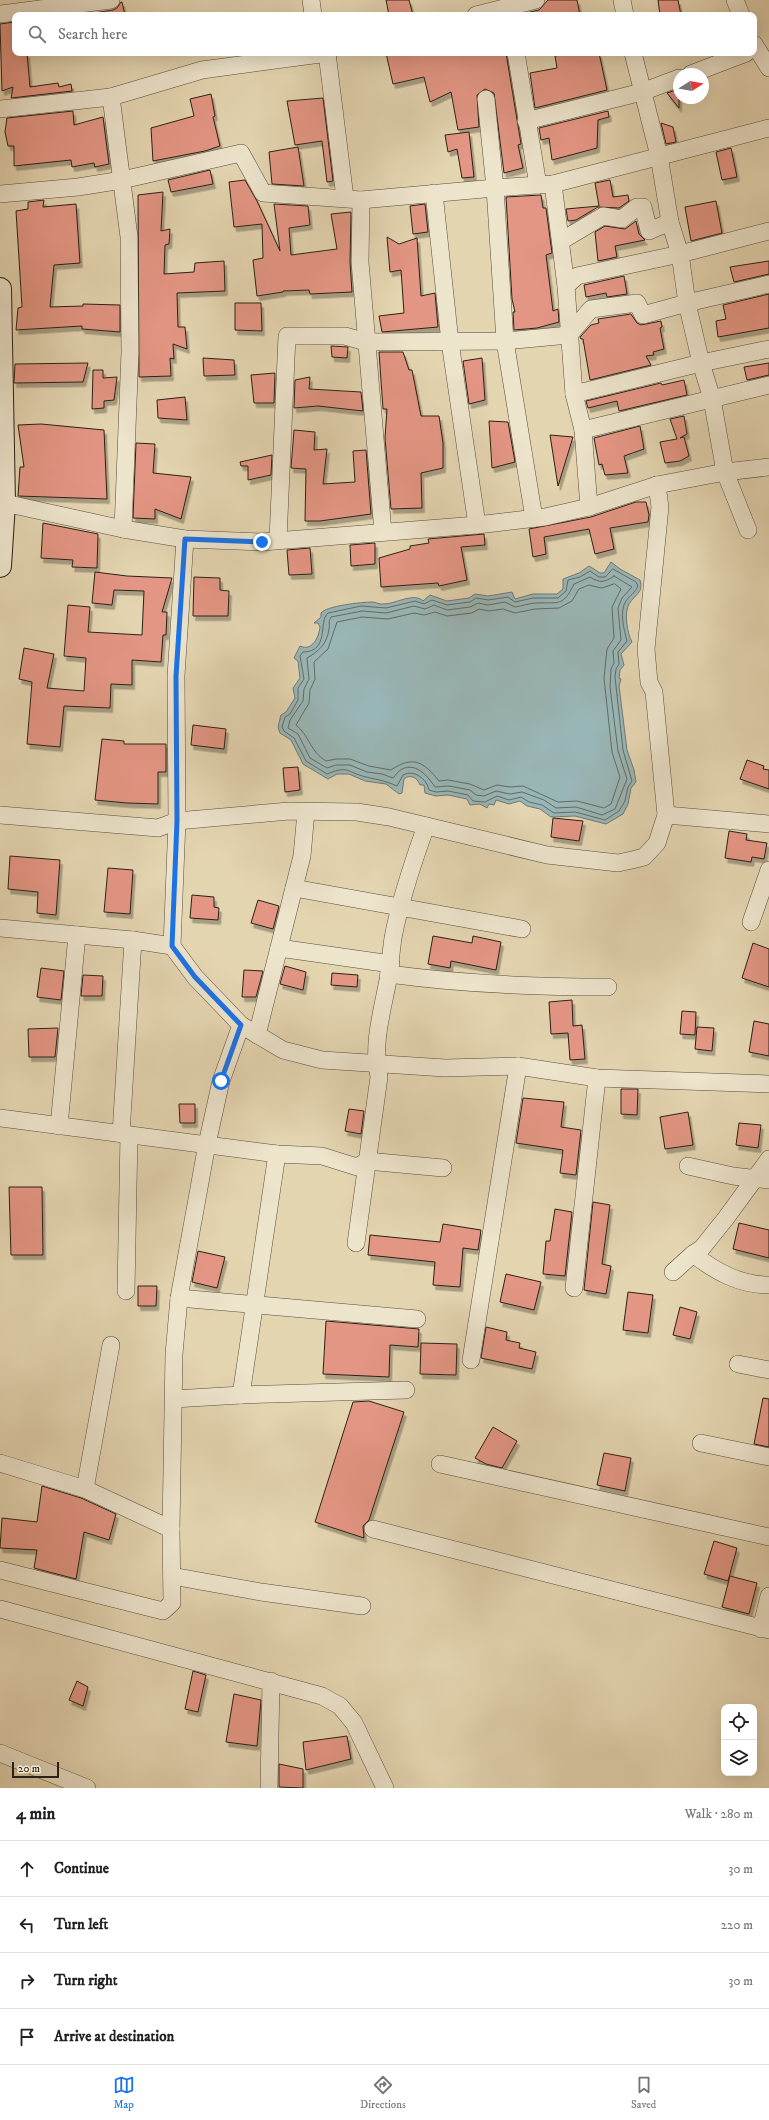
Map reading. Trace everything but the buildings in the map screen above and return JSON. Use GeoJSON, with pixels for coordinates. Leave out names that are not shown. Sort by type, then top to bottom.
{"type":"FeatureCollection","features":[{"type":"Feature","properties":{"kind":"street"},"geometry":{"type":"LineString","coordinates":[[16,12],[111,0]]}},
{"type":"Feature","properties":{"kind":"street"},"geometry":{"type":"LineString","coordinates":[[311,0],[313,12]]}},
{"type":"Feature","properties":{"kind":"street"},"geometry":{"type":"LineString","coordinates":[[510,11],[536,0]]}},
{"type":"Feature","properties":{"kind":"street"},"geometry":{"type":"LineString","coordinates":[[622,0],[624,12]]}},
{"type":"Feature","properties":{"kind":"street"},"geometry":{"type":"LineString","coordinates":[[735,0],[740,12]]}},
{"type":"Feature","properties":{"kind":"street"},"geometry":{"type":"LineString","coordinates":[[0,14],[12,12]]}},
{"type":"Feature","properties":{"kind":"street"},"geometry":{"type":"LineString","coordinates":[[757,54],[769,68]]}},
{"type":"Feature","properties":{"kind":"street"},"geometry":{"type":"LineString","coordinates":[[0,109],[111,96],[202,70],[298,56]]}},
{"type":"Feature","properties":{"kind":"street"},"geometry":{"type":"LineString","coordinates":[[328,56],[353,199],[360,262],[383,532]]}},
{"type":"Feature","properties":{"kind":"street"},"geometry":{"type":"LineString","coordinates":[[516,56],[526,121],[561,241],[574,394],[582,430],[589,507]]}},
{"type":"Feature","properties":{"kind":"street"},"geometry":{"type":"LineString","coordinates":[[635,56],[642,92],[659,156],[670,222],[680,254],[687,303],[701,363],[712,399],[724,472],[748,530]]}},
{"type":"Feature","properties":{"kind":"street"},"geometry":{"type":"LineString","coordinates":[[705,68],[735,56]]}},
{"type":"Feature","properties":{"kind":"street"},"geometry":{"type":"LineString","coordinates":[[526,121],[642,92],[673,80]]}},
{"type":"Feature","properties":{"kind":"street"},"geometry":{"type":"LineString","coordinates":[[111,96],[129,237],[130,344],[123,529]]}},
{"type":"Feature","properties":{"kind":"street"},"geometry":{"type":"LineString","coordinates":[[486,99],[495,188],[505,341],[534,518]]}},
{"type":"Feature","properties":{"kind":"street"},"geometry":{"type":"LineString","coordinates":[[0,194],[78,187],[122,180],[241,153],[263,193],[353,199],[545,185],[769,128]]}},
{"type":"Feature","properties":{"kind":"street"},"geometry":{"type":"LineString","coordinates":[[434,193],[450,342],[477,525]]}},
{"type":"Feature","properties":{"kind":"street"},"geometry":{"type":"LineString","coordinates":[[561,241],[603,216],[622,219],[636,207],[643,207],[649,231],[670,222]]}},
{"type":"Feature","properties":{"kind":"street"},"geometry":{"type":"LineString","coordinates":[[566,286],[577,276],[680,254],[769,231]]}},
{"type":"Feature","properties":{"kind":"street"},"geometry":{"type":"LineString","coordinates":[[278,540],[287,336],[345,336],[366,342],[450,342],[505,341],[569,335],[591,309],[637,303],[643,315],[769,284]]}},
{"type":"Feature","properties":{"kind":"street"},"geometry":{"type":"LineString","coordinates":[[0,289],[2,502],[0,566]]}},
{"type":"Feature","properties":{"kind":"street"},"geometry":{"type":"LineString","coordinates":[[574,394],[701,363],[769,349]]}},
{"type":"Feature","properties":{"kind":"street"},"geometry":{"type":"LineString","coordinates":[[582,430],[769,385]]}},
{"type":"Feature","properties":{"kind":"street"},"geometry":{"type":"LineString","coordinates":[[2,502],[123,529],[185,539],[262,542],[477,525],[534,518],[589,507],[657,485],[724,472],[769,467]]}},
{"type":"Feature","properties":{"kind":"street"},"geometry":{"type":"LineString","coordinates":[[0,815],[158,828],[177,821],[289,811],[357,812],[389,817],[547,855],[618,863],[644,857],[657,843],[666,815],[654,692],[649,682],[646,649],[660,507],[657,485]]}},
{"type":"Feature","properties":{"kind":"street"},"geometry":{"type":"LineString","coordinates":[[185,539],[176,676],[177,821],[172,946],[195,977],[241,1025],[283,1050],[322,1060],[445,1068],[518,1066],[597,1078],[769,1084]]}},
{"type":"Feature","properties":{"kind":"street"},"geometry":{"type":"LineString","coordinates":[[257,1035],[302,856],[306,812]]}},
{"type":"Feature","properties":{"kind":"street"},"geometry":{"type":"LineString","coordinates":[[666,815],[769,824]]}},
{"type":"Feature","properties":{"kind":"street"},"geometry":{"type":"LineString","coordinates":[[356,1244],[379,1077],[376,1064],[378,1034],[390,969],[393,938],[412,867],[426,826]]}},
{"type":"Feature","properties":{"kind":"street"},"geometry":{"type":"LineString","coordinates":[[751,922],[769,870]]}},
{"type":"Feature","properties":{"kind":"street"},"geometry":{"type":"LineString","coordinates":[[294,888],[372,903],[401,906],[522,929]]}},
{"type":"Feature","properties":{"kind":"street"},"geometry":{"type":"LineString","coordinates":[[0,928],[132,940],[172,946]]}},
{"type":"Feature","properties":{"kind":"street"},"geometry":{"type":"LineString","coordinates":[[59,1126],[77,935]]}},
{"type":"Feature","properties":{"kind":"street"},"geometry":{"type":"LineString","coordinates":[[126,1291],[125,1134],[132,940]]}},
{"type":"Feature","properties":{"kind":"street"},"geometry":{"type":"LineString","coordinates":[[279,948],[390,969],[431,980],[497,985],[608,987]]}},
{"type":"Feature","properties":{"kind":"street"},"geometry":{"type":"LineString","coordinates":[[0,1570],[162,1611],[172,1603],[171,1530],[174,1354],[179,1298],[207,1144],[221,1081],[241,1025]]}},
{"type":"Feature","properties":{"kind":"street"},"geometry":{"type":"LineString","coordinates":[[470,1360],[518,1066]]}},
{"type":"Feature","properties":{"kind":"street"},"geometry":{"type":"LineString","coordinates":[[574,1288],[597,1078]]}},
{"type":"Feature","properties":{"kind":"street"},"geometry":{"type":"LineString","coordinates":[[0,1118],[278,1154],[322,1156],[357,1167],[367,1161],[443,1168]]}},
{"type":"Feature","properties":{"kind":"street"},"geometry":{"type":"LineString","coordinates":[[240,1395],[278,1154]]}},
{"type":"Feature","properties":{"kind":"street"},"geometry":{"type":"LineString","coordinates":[[673,1272],[702,1248],[726,1218],[761,1179],[769,1159]]}},
{"type":"Feature","properties":{"kind":"street"},"geometry":{"type":"LineString","coordinates":[[688,1166],[761,1179]]}},
{"type":"Feature","properties":{"kind":"street"},"geometry":{"type":"LineString","coordinates":[[693,1254],[714,1270],[729,1278],[769,1285]]}},
{"type":"Feature","properties":{"kind":"street"},"geometry":{"type":"LineString","coordinates":[[179,1298],[417,1319]]}},
{"type":"Feature","properties":{"kind":"street"},"geometry":{"type":"LineString","coordinates":[[85,1489],[111,1345]]}},
{"type":"Feature","properties":{"kind":"street"},"geometry":{"type":"LineString","coordinates":[[738,1364],[769,1370]]}},
{"type":"Feature","properties":{"kind":"street"},"geometry":{"type":"LineString","coordinates":[[174,1399],[240,1395],[406,1390]]}},
{"type":"Feature","properties":{"kind":"street"},"geometry":{"type":"LineString","coordinates":[[701,1443],[769,1457]]}},
{"type":"Feature","properties":{"kind":"street"},"geometry":{"type":"LineString","coordinates":[[0,1463],[85,1489],[171,1530]]}},
{"type":"Feature","properties":{"kind":"street"},"geometry":{"type":"LineString","coordinates":[[440,1464],[769,1538]]}},
{"type":"Feature","properties":{"kind":"street"},"geometry":{"type":"LineString","coordinates":[[373,1529],[765,1630],[769,1596]]}},
{"type":"Feature","properties":{"kind":"street"},"geometry":{"type":"LineString","coordinates":[[172,1576],[362,1606]]}},
{"type":"Feature","properties":{"kind":"street"},"geometry":{"type":"LineString","coordinates":[[0,1609],[322,1696],[340,1706],[354,1723],[385,1788]]}},
{"type":"Feature","properties":{"kind":"street"},"geometry":{"type":"LineString","coordinates":[[269,1788],[271,1681]]}},
{"type":"Feature","properties":{"kind":"street"},"geometry":{"type":"LineString","coordinates":[[0,1753],[87,1788]]}},
{"type":"Feature","properties":{"kind":"water"},"geometry":{"type":"Polygon","coordinates":[[[611,562],[620,569],[640,580],[641,588],[627,608],[627,623],[632,642],[621,654],[624,665],[620,670],[619,678],[621,679],[619,686],[627,750],[634,770],[636,782],[631,788],[628,804],[623,814],[606,824],[575,816],[551,817],[540,809],[527,806],[520,801],[509,804],[496,800],[494,805],[489,804],[487,808],[480,804],[470,805],[467,799],[448,795],[436,796],[425,793],[424,785],[420,785],[413,777],[406,777],[404,779],[402,793],[399,794],[386,784],[365,781],[349,774],[337,774],[328,779],[303,764],[291,740],[280,733],[278,727],[281,715],[286,712],[295,698],[293,688],[300,678],[298,661],[294,658],[300,646],[308,647],[316,639],[320,627],[318,623],[314,623],[321,617],[321,613],[324,611],[337,606],[372,602],[388,604],[410,598],[423,601],[430,595],[447,601],[469,598],[475,594],[488,596],[512,592],[515,599],[533,594],[557,594],[563,589],[563,579],[579,573],[589,566],[600,573],[604,573],[611,562]]]}},
{"type":"Feature","properties":{"kind":"route"},"geometry":{"type":"LineString","coordinates":[[221,1081],[241,1025],[195,977],[172,946],[177,821],[176,676],[185,539],[262,542]]}}]}
